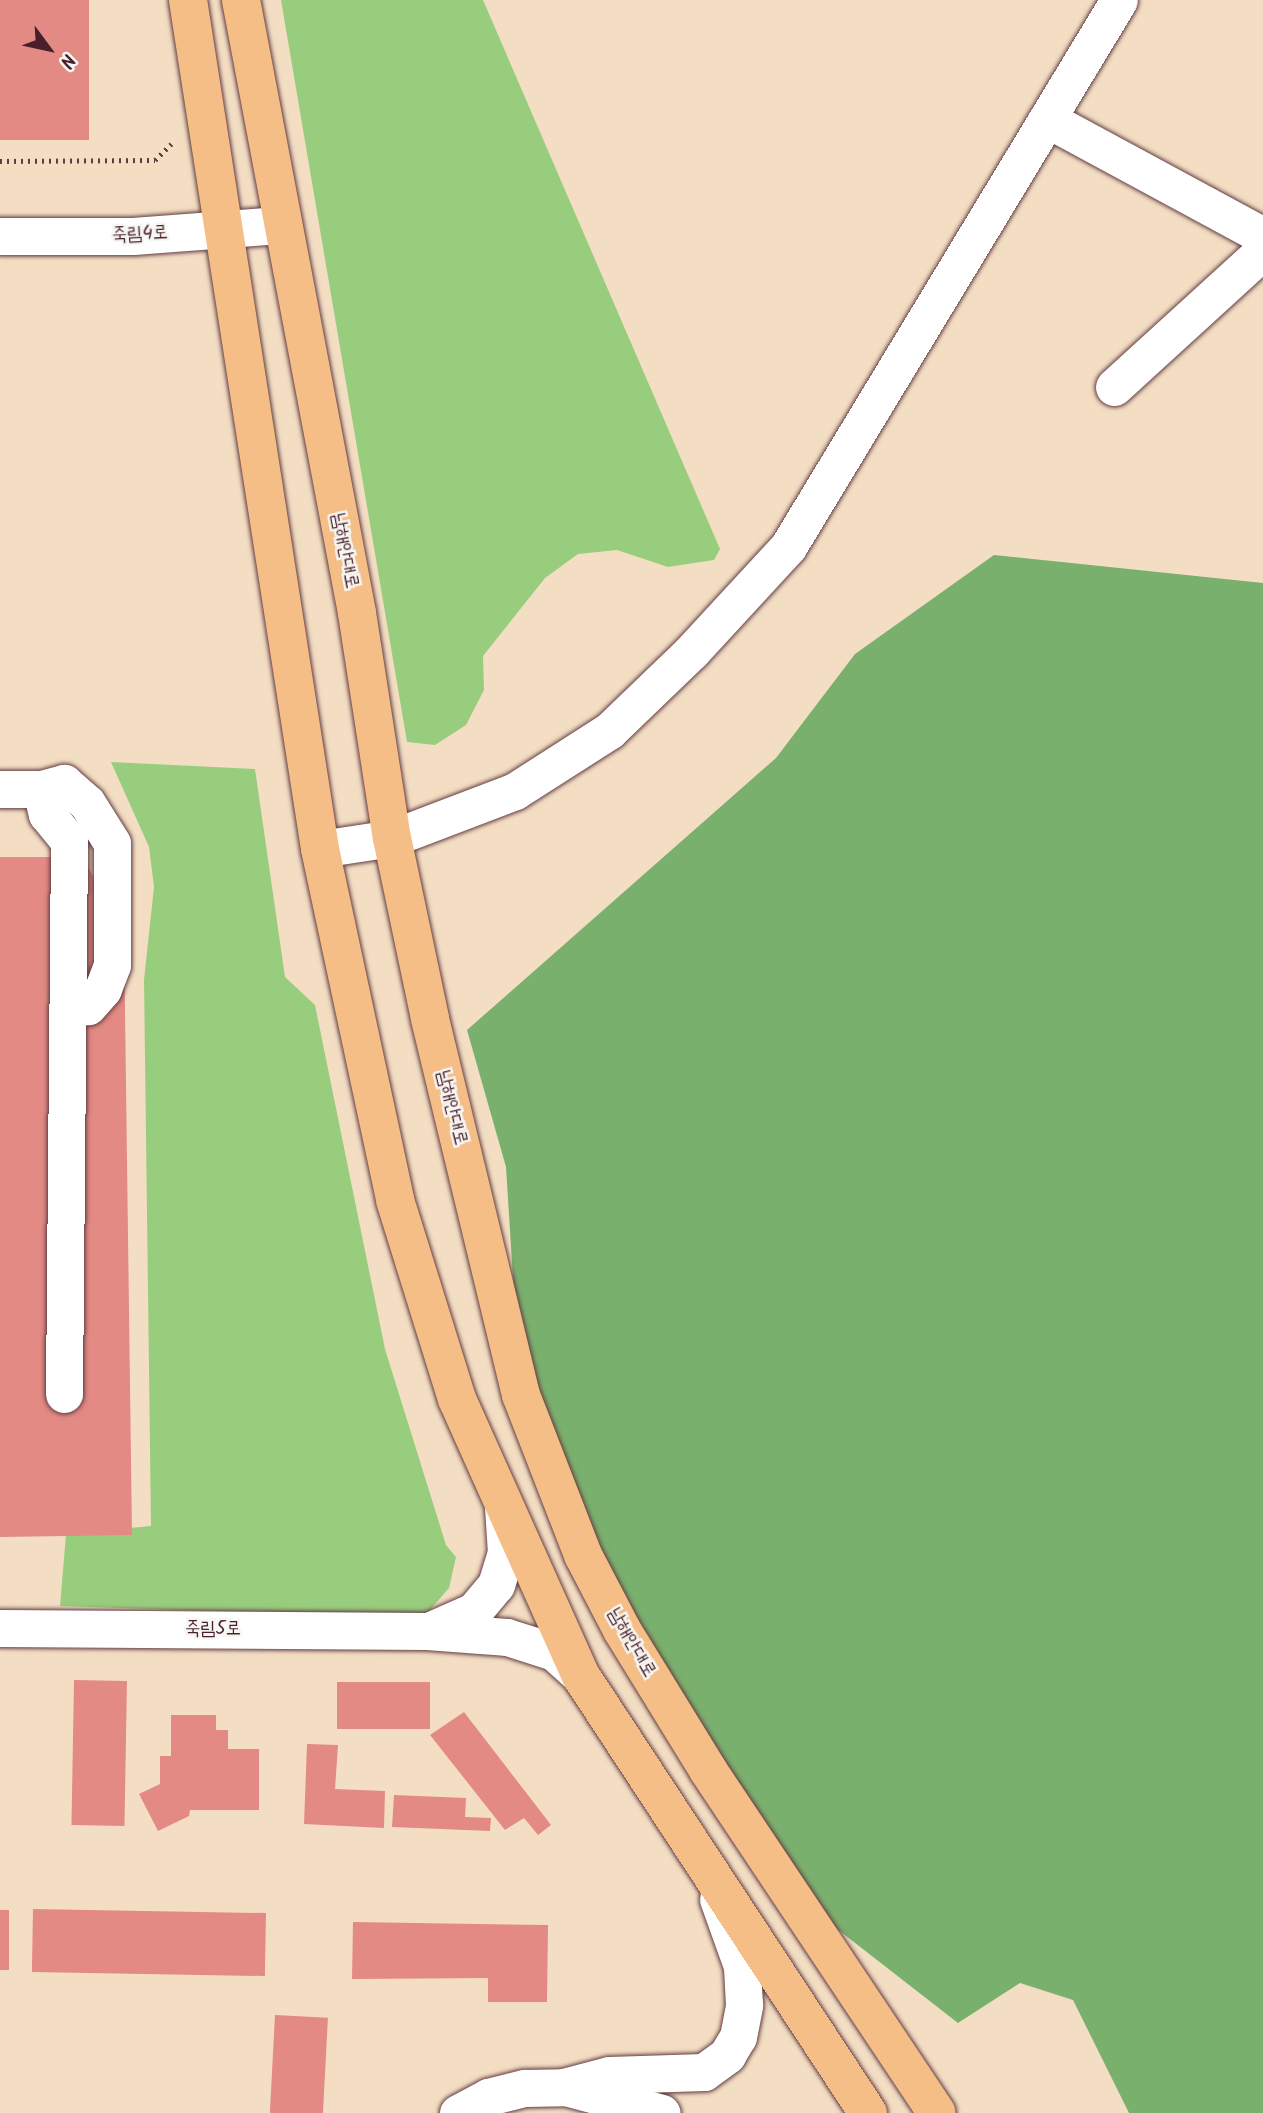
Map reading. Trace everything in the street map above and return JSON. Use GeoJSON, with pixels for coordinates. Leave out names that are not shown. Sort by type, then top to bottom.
{"type":"FeatureCollection","features":[{"type":"Feature","properties":{"kind":"main road"},"geometry":{"type":"LineString","coordinates":[[188,0],[320,849],[395,1200],[457,1399],[581,1676],[711,1878],[868,2113]]}},
{"type":"Feature","properties":{"kind":"main road","name":"남해안대로"},"geometry":{"type":"LineString","coordinates":[[241,0],[280,225],[357,613],[392,838],[430,1018],[521,1395],[568,1520],[622,1630],[708,1770],[937,2113]]}},
{"type":"Feature","properties":{"kind":"street"},"geometry":{"type":"LineString","coordinates":[[320,849],[392,838],[515,791],[609,731],[692,650],[779,556],[1119,0]]}},
{"type":"Feature","properties":{"kind":"street"},"geometry":{"type":"LineString","coordinates":[[1047,119],[1263,236]]}},
{"type":"Feature","properties":{"kind":"street","name":"죽림4로"},"geometry":{"type":"LineString","coordinates":[[0,236],[133,236],[280,225]]}},
{"type":"Feature","properties":{"kind":"street"},"geometry":{"type":"LineString","coordinates":[[1114,387],[1263,251]]}},
{"type":"Feature","properties":{"kind":"street"},"geometry":{"type":"LineString","coordinates":[[0,789],[41,789],[64,783],[87,803],[112,843],[112,965],[103,989],[88,1006]]}},
{"type":"Feature","properties":{"kind":"street"},"geometry":{"type":"LineString","coordinates":[[41,789],[47,814],[69,841],[64,1394]]}},
{"type":"Feature","properties":{"kind":"street"},"geometry":{"type":"LineString","coordinates":[[427,1632],[474,1611],[496,1585],[506,1553],[502,1496]]}},
{"type":"Feature","properties":{"kind":"street","name":"죽림5로"},"geometry":{"type":"LineString","coordinates":[[0,1628],[427,1632],[507,1637],[538,1644],[581,1676]]}},
{"type":"Feature","properties":{"kind":"street"},"geometry":{"type":"LineString","coordinates":[[458,2113],[500,2094],[564,2087],[609,2075],[704,2072],[727,2055],[738,2037],[744,2005],[742,1966],[711,1878]]}},
{"type":"Feature","properties":{"kind":"street"},"geometry":{"type":"LineString","coordinates":[[564,2087],[662,2113]]}},
{"type":"Feature","properties":{"kind":"path"},"geometry":{"type":"LineString","coordinates":[[0,161],[155,160],[173,138]]}},
{"type":"Feature","properties":{"kind":"green space"},"geometry":{"type":"Polygon","coordinates":[[[281,0],[483,0],[720,549],[714,560],[668,567],[617,550],[578,554],[545,578],[483,656],[484,690],[466,725],[435,745],[407,742],[281,0]]]}},
{"type":"Feature","properties":{"kind":"green space"},"geometry":{"type":"Polygon","coordinates":[[[994,555],[1263,583],[1263,2113],[1129,2113],[1073,2000],[1020,1983],[958,2023],[814,1911],[662,1679],[575,1495],[517,1342],[506,1167],[467,1030],[776,758],[855,654],[994,555]]]}},
{"type":"Feature","properties":{"kind":"green space"},"geometry":{"type":"Polygon","coordinates":[[[111,762],[255,769],[285,977],[315,1005],[385,1349],[446,1545],[456,1557],[449,1588],[423,1618],[60,1606],[66,1534],[151,1526],[144,980],[154,887],[149,847],[111,762]]]}},
{"type":"Feature","properties":{"kind":"building"},"geometry":{"type":"Polygon","coordinates":[[[0,0],[89,0],[89,140],[0,140],[0,0]]]}},
{"type":"Feature","properties":{"kind":"building"},"geometry":{"type":"Polygon","coordinates":[[[0,857],[83,857],[124,935],[132,1535],[0,1537],[0,857]]]}},
{"type":"Feature","properties":{"kind":"building"},"geometry":{"type":"Polygon","coordinates":[[[74,1680],[127,1681],[124,1826],[71,1825],[74,1680]]]}},
{"type":"Feature","properties":{"kind":"building"},"geometry":{"type":"Polygon","coordinates":[[[337,1682],[430,1682],[430,1729],[337,1729],[337,1682]]]}},
{"type":"Feature","properties":{"kind":"building"},"geometry":{"type":"Polygon","coordinates":[[[464,1712],[551,1825],[538,1835],[524,1818],[505,1830],[430,1735],[464,1712]]]}},
{"type":"Feature","properties":{"kind":"building"},"geometry":{"type":"Polygon","coordinates":[[[171,1715],[216,1715],[216,1730],[228,1730],[228,1749],[259,1749],[259,1810],[190,1810],[189,1816],[158,1831],[139,1794],[160,1784],[160,1756],[171,1756],[171,1715]]]}},
{"type":"Feature","properties":{"kind":"building"},"geometry":{"type":"Polygon","coordinates":[[[307,1744],[338,1745],[335,1789],[385,1791],[384,1828],[304,1824],[307,1744]]]}},
{"type":"Feature","properties":{"kind":"building"},"geometry":{"type":"Polygon","coordinates":[[[394,1795],[466,1798],[465,1817],[491,1818],[490,1831],[392,1827],[394,1795]]]}},
{"type":"Feature","properties":{"kind":"building"},"geometry":{"type":"Polygon","coordinates":[[[33,1909],[266,1913],[265,1976],[32,1972],[33,1909]]]}},
{"type":"Feature","properties":{"kind":"building"},"geometry":{"type":"Polygon","coordinates":[[[0,1910],[9,1910],[9,1970],[0,1970],[0,1910]]]}},
{"type":"Feature","properties":{"kind":"building"},"geometry":{"type":"Polygon","coordinates":[[[353,1922],[548,1925],[547,2002],[488,2002],[488,1978],[352,1979],[353,1922]]]}},
{"type":"Feature","properties":{"kind":"building"},"geometry":{"type":"Polygon","coordinates":[[[275,2015],[328,2018],[323,2113],[270,2113],[275,2015]]]}}]}
